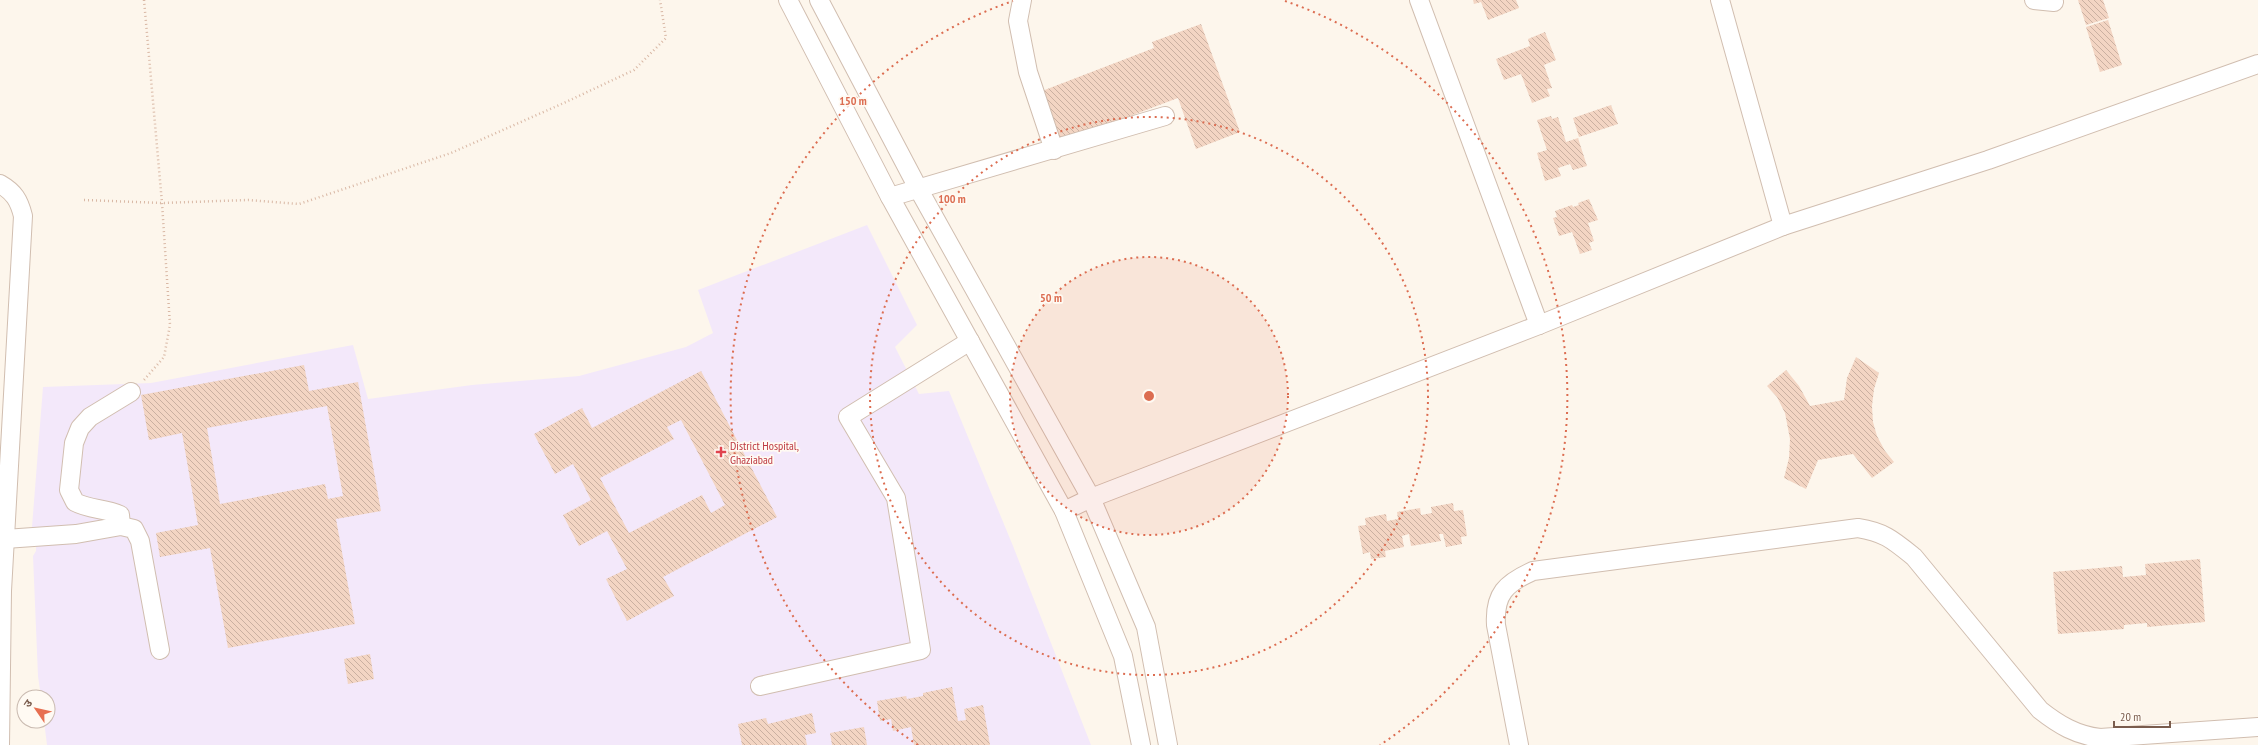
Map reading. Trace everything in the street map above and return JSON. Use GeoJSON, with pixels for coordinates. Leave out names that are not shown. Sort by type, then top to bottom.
{"type":"FeatureCollection","features":[{"type":"Feature","properties":{"kind":"street"},"geometry":{"type":"LineString","coordinates":[[788,0],[890,197],[1064,511],[1123,656],[1141,745]]}},
{"type":"Feature","properties":{"kind":"street"},"geometry":{"type":"LineString","coordinates":[[819,0],[919,190],[1091,498],[1146,627],[1168,745]]}},
{"type":"Feature","properties":{"kind":"street"},"geometry":{"type":"LineString","coordinates":[[1022,0],[1018,21],[1028,72],[1054,150]]}},
{"type":"Feature","properties":{"kind":"street"},"geometry":{"type":"LineString","coordinates":[[1419,0],[1539,324]]}},
{"type":"Feature","properties":{"kind":"street"},"geometry":{"type":"LineString","coordinates":[[1720,0],[1783,226]]}},
{"type":"Feature","properties":{"kind":"street"},"geometry":{"type":"LineString","coordinates":[[2034,0],[2054,2]]}},
{"type":"Feature","properties":{"kind":"street"},"geometry":{"type":"LineString","coordinates":[[1064,511],[1091,498],[1539,324],[1783,226],[1988,160],[2258,64]]}},
{"type":"Feature","properties":{"kind":"street"},"geometry":{"type":"LineString","coordinates":[[890,197],[919,190],[1165,116]]}},
{"type":"Feature","properties":{"kind":"street"},"geometry":{"type":"LineString","coordinates":[[0,184],[10,190],[20,200],[23,216],[1,591],[0,745]]}},
{"type":"Feature","properties":{"kind":"street"},"geometry":{"type":"LineString","coordinates":[[760,686],[921,650],[896,498],[848,417],[970,341]]}},
{"type":"Feature","properties":{"kind":"street"},"geometry":{"type":"LineString","coordinates":[[121,526],[120,515],[108,509],[87,509],[75,502],[69,490],[74,443],[80,428],[90,417],[131,392]]}},
{"type":"Feature","properties":{"kind":"street"},"geometry":{"type":"LineString","coordinates":[[5,539],[76,534],[121,526],[134,529],[140,541],[160,650]]}},
{"type":"Feature","properties":{"kind":"street"},"geometry":{"type":"LineString","coordinates":[[1519,745],[1496,625],[1495,608],[1502,593],[1513,580],[1533,571],[1858,528],[1878,531],[1896,542],[1914,556],[2040,710],[2055,722],[2082,736],[2158,740],[2258,727]]}},
{"type":"Feature","properties":{"kind":"path"},"geometry":{"type":"LineString","coordinates":[[131,392],[149,376],[164,357],[170,325],[162,203],[144,0]]}},
{"type":"Feature","properties":{"kind":"path"},"geometry":{"type":"LineString","coordinates":[[84,200],[162,203],[248,200],[299,204],[451,153],[634,70],[666,38],[660,0]]}},
{"type":"Feature","properties":{"kind":"shaded area"},"geometry":{"type":"Polygon","coordinates":[[[867,225],[917,325],[895,347],[919,394],[949,391],[1013,546],[1091,745],[47,745],[45,729],[56,729],[56,689],[40,689],[33,556],[36,551],[36,530],[32,527],[43,387],[151,383],[353,345],[368,399],[472,385],[579,376],[686,347],[713,333],[698,290],[867,225]]]}},
{"type":"Feature","properties":{"kind":"building"},"geometry":{"type":"Polygon","coordinates":[[[1473,0],[1516,0],[1519,8],[1488,20],[1481,2],[1474,4],[1473,0]]]}},
{"type":"Feature","properties":{"kind":"building"},"geometry":{"type":"Polygon","coordinates":[[[2078,0],[2103,0],[2109,18],[2086,25],[2078,0]]]}},
{"type":"Feature","properties":{"kind":"building"},"geometry":{"type":"Polygon","coordinates":[[[2108,20],[2122,65],[2100,72],[2086,27],[2108,20]]]}},
{"type":"Feature","properties":{"kind":"building"},"geometry":{"type":"Polygon","coordinates":[[[1201,24],[1240,132],[1196,149],[1178,98],[1061,142],[1042,91],[1154,48],[1152,42],[1201,24]]]}},
{"type":"Feature","properties":{"kind":"building"},"geometry":{"type":"Polygon","coordinates":[[[1545,32],[1556,60],[1544,65],[1552,88],[1547,89],[1550,96],[1532,103],[1521,74],[1504,80],[1496,59],[1530,46],[1528,39],[1545,32]]]}},
{"type":"Feature","properties":{"kind":"building"},"geometry":{"type":"Polygon","coordinates":[[[1611,105],[1618,124],[1579,137],[1573,118],[1611,105]]]}},
{"type":"Feature","properties":{"kind":"building"},"geometry":{"type":"Polygon","coordinates":[[[1551,116],[1552,119],[1558,117],[1566,142],[1578,138],[1587,166],[1573,170],[1570,164],[1558,168],[1561,176],[1545,181],[1537,153],[1547,150],[1537,120],[1551,116]]]}},
{"type":"Feature","properties":{"kind":"building"},"geometry":{"type":"Polygon","coordinates":[[[1589,199],[1598,220],[1588,223],[1594,241],[1589,243],[1592,250],[1580,254],[1572,232],[1559,236],[1553,218],[1557,217],[1555,211],[1572,205],[1573,207],[1579,205],[1578,203],[1589,199]]]}},
{"type":"Feature","properties":{"kind":"building"},"geometry":{"type":"Polygon","coordinates":[[[1856,357],[1879,373],[1874,389],[1872,406],[1873,422],[1877,436],[1885,451],[1894,462],[1872,478],[1853,454],[1818,460],[1806,489],[1784,478],[1789,458],[1790,439],[1785,413],[1777,397],[1767,386],[1786,370],[1799,386],[1810,406],[1844,400],[1847,378],[1856,357]]]}},
{"type":"Feature","properties":{"kind":"building"},"geometry":{"type":"Polygon","coordinates":[[[304,365],[309,391],[358,382],[381,511],[336,519],[355,624],[228,648],[210,548],[160,557],[156,533],[198,525],[182,433],[149,440],[141,395],[304,365]],[[327,406],[207,428],[220,504],[325,484],[328,499],[343,496],[327,406]]]}},
{"type":"Feature","properties":{"kind":"building"},"geometry":{"type":"Polygon","coordinates":[[[701,371],[777,517],[663,577],[674,596],[627,621],[606,579],[627,569],[607,531],[579,546],[563,515],[591,500],[573,464],[555,474],[534,434],[582,408],[592,428],[701,371]],[[681,420],[667,427],[674,439],[600,478],[629,533],[702,495],[711,513],[725,505],[681,420]]]}},
{"type":"Feature","properties":{"kind":"building"},"geometry":{"type":"Polygon","coordinates":[[[1453,503],[1454,511],[1463,510],[1467,536],[1461,537],[1462,544],[1446,547],[1443,534],[1439,534],[1441,541],[1411,546],[1409,534],[1402,536],[1404,547],[1385,551],[1386,557],[1371,559],[1370,552],[1363,554],[1358,526],[1366,525],[1365,518],[1386,514],[1387,521],[1398,519],[1397,512],[1420,508],[1421,515],[1432,513],[1431,507],[1453,503]]]}},
{"type":"Feature","properties":{"kind":"building"},"geometry":{"type":"Polygon","coordinates":[[[2200,559],[2205,622],[2147,627],[2147,623],[2124,625],[2124,629],[2058,634],[2053,572],[2122,566],[2123,577],[2146,575],[2145,564],[2200,559]]]}},
{"type":"Feature","properties":{"kind":"building"},"geometry":{"type":"Polygon","coordinates":[[[370,654],[374,679],[348,684],[344,659],[370,654]]]}},
{"type":"Feature","properties":{"kind":"building"},"geometry":{"type":"Polygon","coordinates":[[[952,687],[958,721],[966,720],[964,709],[983,705],[990,745],[914,745],[911,727],[893,731],[891,719],[880,721],[877,701],[906,696],[907,699],[923,696],[923,693],[952,687]]]}},
{"type":"Feature","properties":{"kind":"building"},"geometry":{"type":"Polygon","coordinates":[[[812,713],[816,733],[805,735],[807,745],[742,745],[738,724],[766,718],[768,724],[812,713]]]}},
{"type":"Feature","properties":{"kind":"building"},"geometry":{"type":"Polygon","coordinates":[[[864,727],[867,745],[832,745],[830,733],[864,727]]]}},
{"type":"Feature","properties":{"kind":"place","name":"District Hospital, Ghaziabad"},"geometry":{"type":"Point","coordinates":[721,452]}}]}
